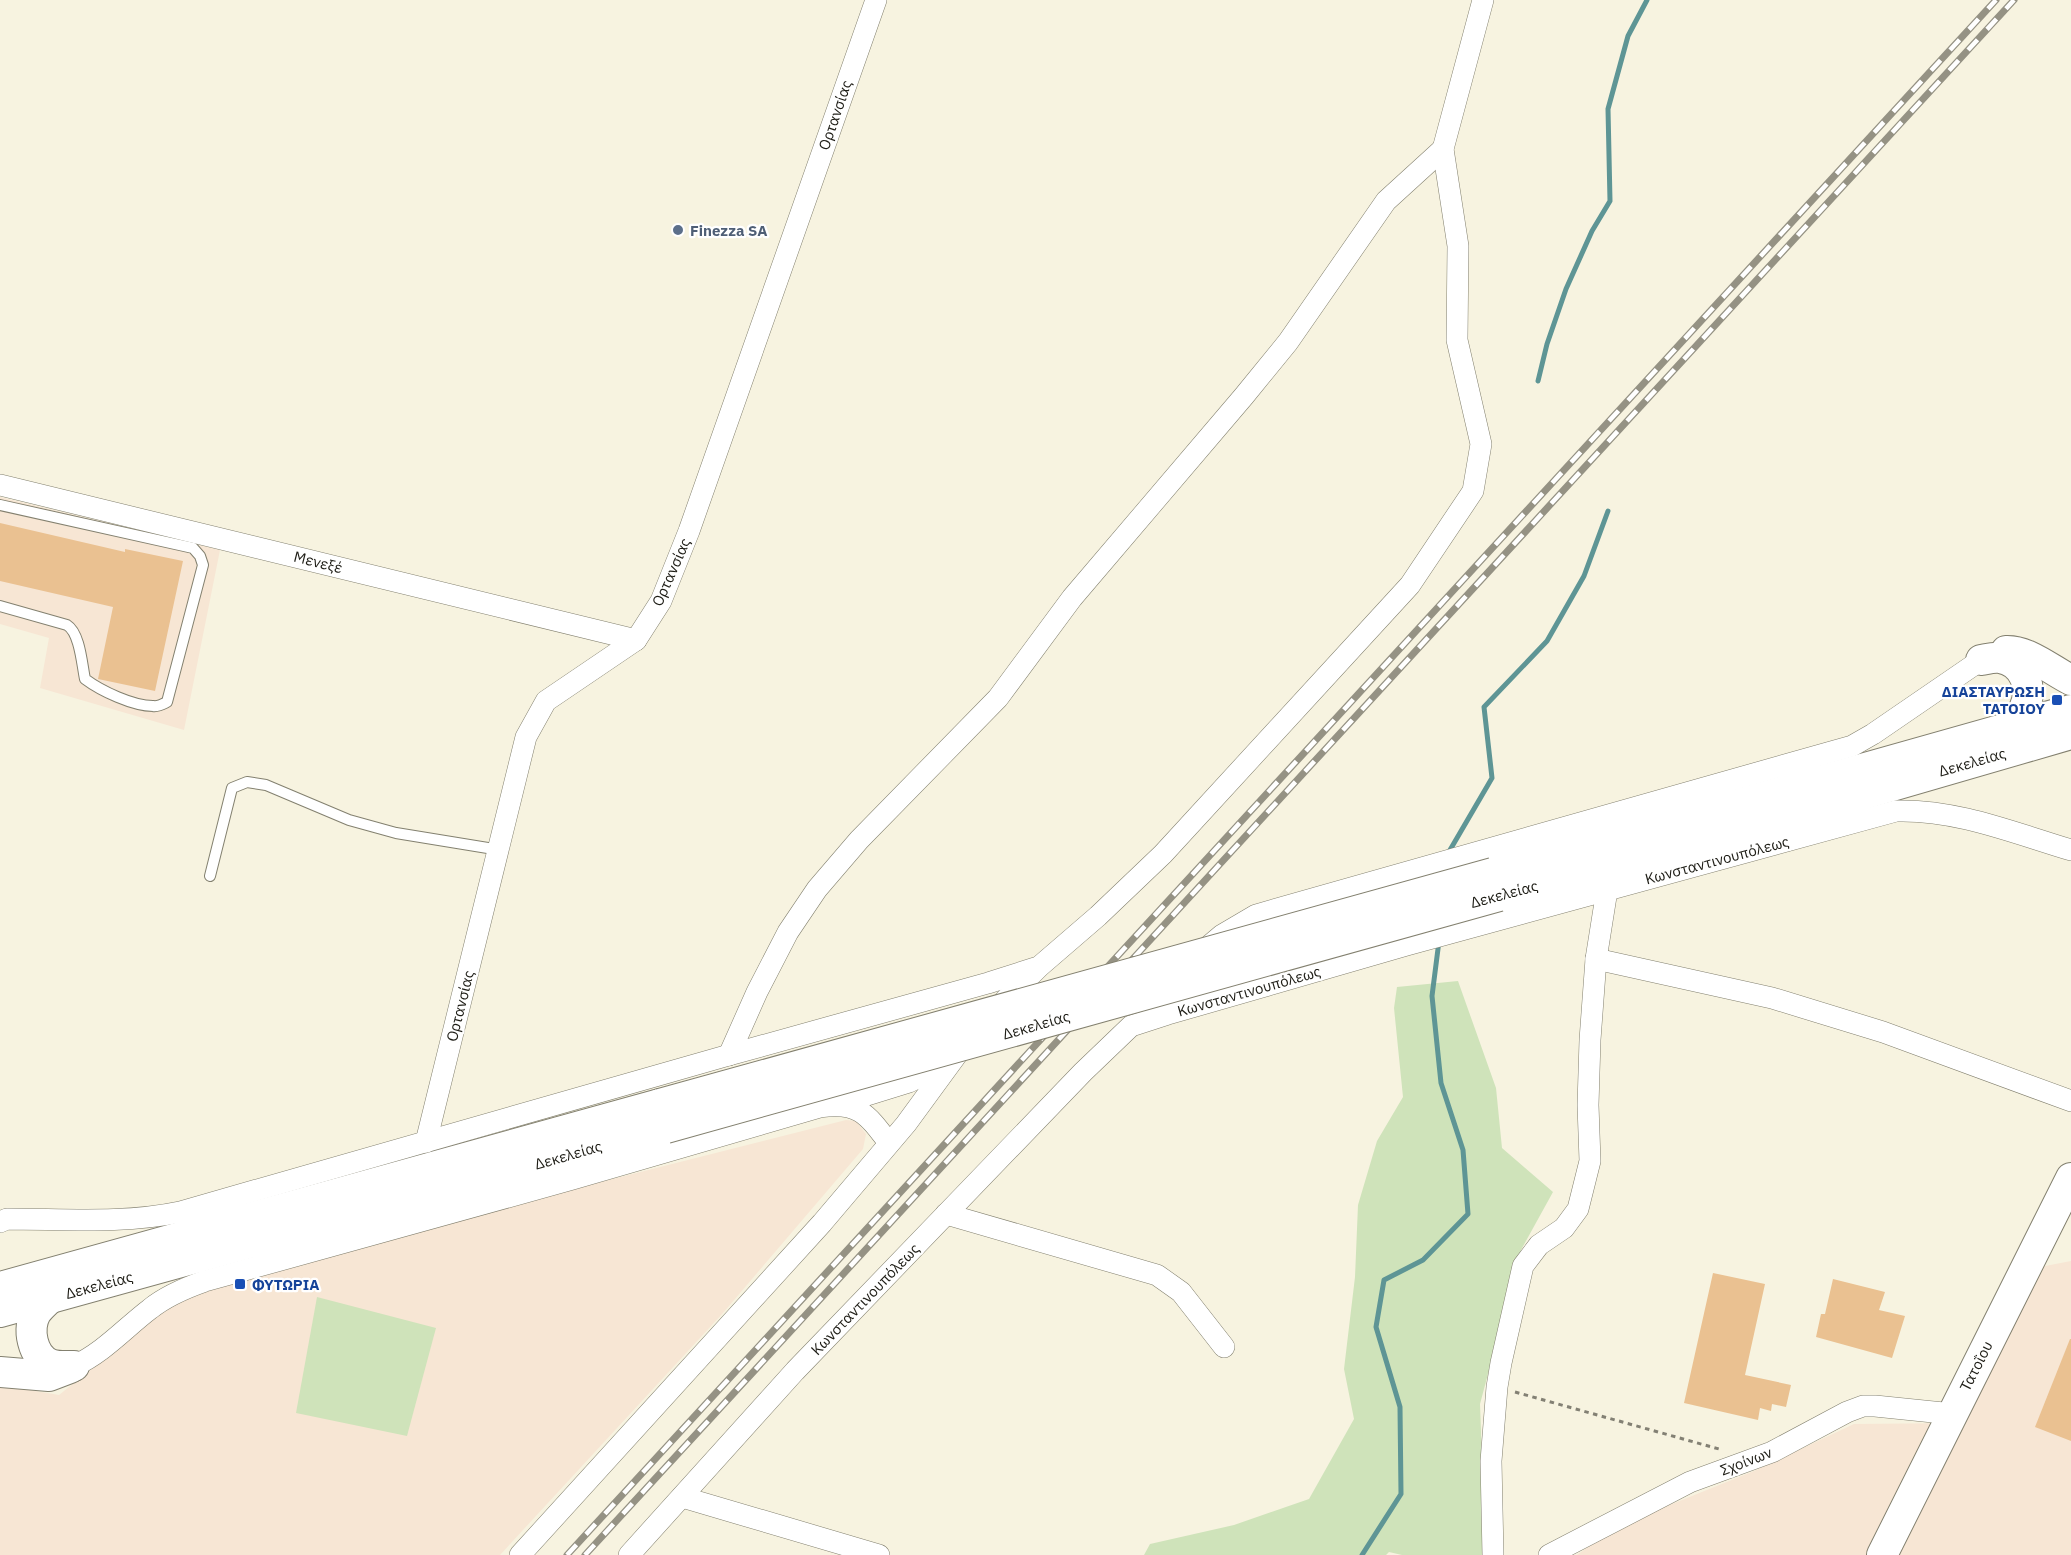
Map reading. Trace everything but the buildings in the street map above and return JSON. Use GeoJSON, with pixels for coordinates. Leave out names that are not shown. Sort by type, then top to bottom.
{"type":"FeatureCollection","features":[{"type":"Feature","properties":{"kind":"main road"},"geometry":{"type":"LineString","coordinates":[[1981,660],[1994,651],[2013,650],[2029,656],[2071,680]]}},
{"type":"Feature","properties":{"kind":"main road"},"geometry":{"type":"LineString","coordinates":[[1981,660],[1999,657],[2014,663],[2025,674],[2028,699],[2022,711],[2004,729]]}},
{"type":"Feature","properties":{"kind":"main road","name":"Δεκελείας"},"geometry":{"type":"LineString","coordinates":[[0,1312],[1493,873],[2071,710]]}},
{"type":"Feature","properties":{"kind":"main road","name":"Δεκελείας"},"geometry":{"type":"LineString","coordinates":[[1493,873],[1767,822],[2071,734]]}},
{"type":"Feature","properties":{"kind":"main road","name":"Δεκελείας"},"geometry":{"type":"LineString","coordinates":[[8,1281],[663,1116]]}},
{"type":"Feature","properties":{"kind":"main road","name":"Τατοΐου"},"geometry":{"type":"LineString","coordinates":[[1882,1555],[2071,1178]]}},
{"type":"Feature","properties":{"kind":"main road"},"geometry":{"type":"LineString","coordinates":[[49,1299],[37,1312],[32,1323],[34,1347],[48,1363],[74,1366]]}},
{"type":"Feature","properties":{"kind":"main road"},"geometry":{"type":"LineString","coordinates":[[0,1372],[49,1376],[74,1366]]}},
{"type":"Feature","properties":{"kind":"street","name":"Ορτανσίας"},"geometry":{"type":"LineString","coordinates":[[426,1142],[500,850],[526,736],[546,701],[636,640],[661,601],[689,531],[876,0]]}},
{"type":"Feature","properties":{"kind":"street"},"geometry":{"type":"LineString","coordinates":[[520,1555],[822,1223],[906,1124],[976,1029],[1040,966],[1098,916],[1163,854],[1402,594],[1473,491],[1481,444],[1457,340],[1458,246],[1443,148],[1483,0]]}},
{"type":"Feature","properties":{"kind":"street"},"geometry":{"type":"LineString","coordinates":[[729,1055],[757,992],[788,932],[816,890],[859,840],[998,698],[1072,598],[1288,342],[1386,201],[1443,148]]}},
{"type":"Feature","properties":{"kind":"street","name":"Μενεξέ"},"geometry":{"type":"LineString","coordinates":[[0,484],[636,640]]}},
{"type":"Feature","properties":{"kind":"street"},"geometry":{"type":"LineString","coordinates":[[1131,1026],[1191,961],[1222,935],[1256,915],[1414,869],[1493,873],[1852,746],[1981,660]]}},
{"type":"Feature","properties":{"kind":"street","name":"Κωνσταντινουπόλεως"},"geometry":{"type":"LineString","coordinates":[[629,1555],[795,1371],[1083,1072],[1131,1026],[1407,945],[1896,811],[1920,810],[1947,814],[2071,850]]}},
{"type":"Feature","properties":{"kind":"street"},"geometry":{"type":"LineString","coordinates":[[1493,1555],[1491,1461],[1497,1387],[1523,1266],[1539,1245],[1564,1228],[1578,1209],[1590,1161],[1588,1105],[1590,1040],[1596,959],[1607,890]]}},
{"type":"Feature","properties":{"kind":"street"},"geometry":{"type":"LineString","coordinates":[[1596,959],[1783,1001],[1883,1032],[2071,1101]]}},
{"type":"Feature","properties":{"kind":"street"},"geometry":{"type":"LineString","coordinates":[[1191,961],[1228,997]]}},
{"type":"Feature","properties":{"kind":"street"},"geometry":{"type":"LineString","coordinates":[[0,1222],[7,1219],[122,1221],[180,1212],[988,983],[1040,966]]}},
{"type":"Feature","properties":{"kind":"street"},"geometry":{"type":"LineString","coordinates":[[74,1366],[89,1359],[152,1307],[174,1293],[205,1281],[573,1179],[820,1107],[838,1104],[909,1082],[953,1061]]}},
{"type":"Feature","properties":{"kind":"street"},"geometry":{"type":"LineString","coordinates":[[838,1104],[858,1110],[870,1119],[888,1143]]}},
{"type":"Feature","properties":{"kind":"street"},"geometry":{"type":"LineString","coordinates":[[946,1214],[1157,1275],[1181,1292],[1224,1347]]}},
{"type":"Feature","properties":{"kind":"street","name":"Σχοίνων"},"geometry":{"type":"LineString","coordinates":[[1549,1555],[1690,1482],[1772,1452],[1847,1412],[1863,1406],[1953,1414]]}},
{"type":"Feature","properties":{"kind":"street"},"geometry":{"type":"LineString","coordinates":[[682,1497],[879,1555]]}},
{"type":"Feature","properties":{"kind":"lane"},"geometry":{"type":"LineString","coordinates":[[0,505],[193,548],[200,556],[203,565],[167,702],[159,705],[153,706],[115,696],[98,689],[85,679],[76,635],[72,628],[0,606]]}},
{"type":"Feature","properties":{"kind":"lane"},"geometry":{"type":"LineString","coordinates":[[210,876],[232,788],[247,782],[266,785],[349,820],[396,833],[500,850]]}},
{"type":"Feature","properties":{"kind":"path"},"geometry":{"type":"LineString","coordinates":[[1497,1387],[1721,1450],[1749,1460]]}},
{"type":"Feature","properties":{"kind":"shaded area"},"geometry":{"type":"Polygon","coordinates":[[[0,497],[220,550],[184,730],[40,688],[49,638],[0,624],[0,497]]]}},
{"type":"Feature","properties":{"kind":"shaded area"},"geometry":{"type":"Polygon","coordinates":[[[846,1120],[856,1121],[866,1134],[863,1149],[723,1313],[500,1555],[0,1555],[0,1385],[59,1395],[197,1284],[846,1120]]]}},
{"type":"Feature","properties":{"kind":"shaded area"},"geometry":{"type":"Polygon","coordinates":[[[2071,1261],[2071,1555],[1577,1555],[1615,1527],[1754,1471],[1854,1424],[1961,1423],[2040,1267],[2071,1261]]]}},
{"type":"Feature","properties":{"kind":"green space"},"geometry":{"type":"Polygon","coordinates":[[[1458,981],[1496,1088],[1502,1148],[1553,1192],[1521,1250],[1480,1404],[1487,1555],[1402,1555],[1389,1552],[1386,1555],[1144,1555],[1150,1544],[1234,1525],[1309,1499],[1354,1419],[1344,1369],[1355,1277],[1358,1205],[1377,1141],[1403,1097],[1394,1008],[1397,987],[1458,981]]]}},
{"type":"Feature","properties":{"kind":"green space"},"geometry":{"type":"Polygon","coordinates":[[[317,1297],[436,1328],[407,1436],[296,1413],[317,1297]]]}},
{"type":"Feature","properties":{"kind":"waterway"},"geometry":{"type":"LineString","coordinates":[[1538,381],[1547,344],[1566,289],[1592,231],[1610,201],[1608,109],[1628,36],[1647,0]]}},
{"type":"Feature","properties":{"kind":"waterway"},"geometry":{"type":"LineString","coordinates":[[1449,854],[1492,778],[1484,707],[1547,641],[1584,576],[1608,511]]}},
{"type":"Feature","properties":{"kind":"waterway"},"geometry":{"type":"LineString","coordinates":[[1362,1555],[1401,1494],[1400,1407],[1376,1327],[1384,1280],[1423,1260],[1468,1214],[1463,1150],[1441,1083],[1432,996],[1439,941]]}},
{"type":"Feature","properties":{"kind":"railway"},"geometry":{"type":"LineString","coordinates":[[567,1555],[1996,0]]}},
{"type":"Feature","properties":{"kind":"railway"},"geometry":{"type":"LineString","coordinates":[[585,1555],[2014,0]]}},
{"type":"Feature","properties":{"kind":"place","name":"Finezza SA"},"geometry":{"type":"Point","coordinates":[678,230]}},
{"type":"Feature","properties":{"kind":"place","name":"ΔΙΑΣΤΑΥΡΩΣΗ ΤΑΤΟΙΟΥ"},"geometry":{"type":"Point","coordinates":[2057,700]}},
{"type":"Feature","properties":{"kind":"place","name":"ΦΥΤΩΡΙΑ"},"geometry":{"type":"Point","coordinates":[240,1284]}}]}
